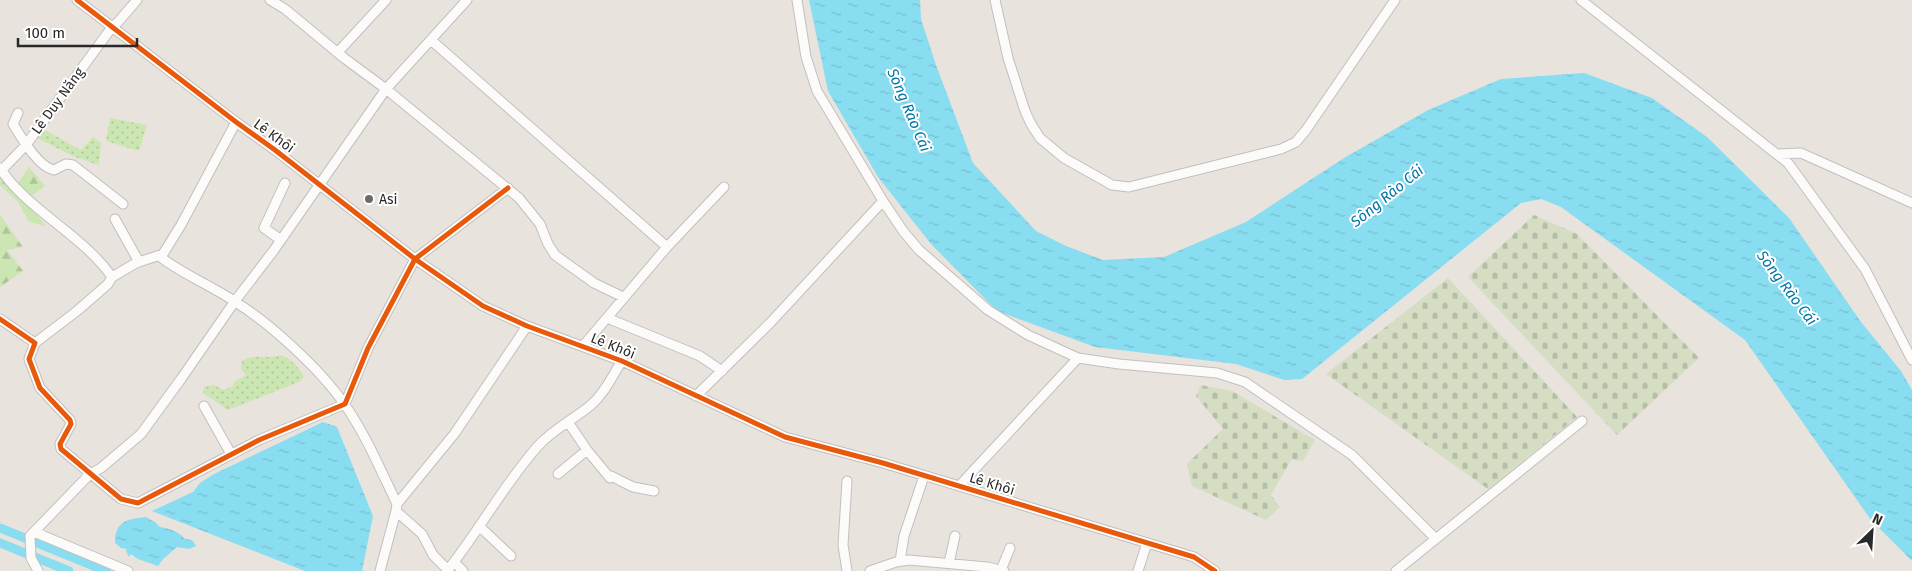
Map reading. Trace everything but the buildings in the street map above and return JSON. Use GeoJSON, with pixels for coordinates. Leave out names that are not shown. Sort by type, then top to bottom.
{"type":"FeatureCollection","features":[{"type":"Feature","properties":{"kind":"street","name":"Lê Khôi"},"geometry":{"type":"LineString","coordinates":[[76,0],[320,184],[415,259],[483,306],[527,326],[622,361],[785,437],[883,463],[1194,557],[1215,571]]}},
{"type":"Feature","properties":{"kind":"street","name":"Lê Duy Năng"},"geometry":{"type":"LineString","coordinates":[[1,170],[26,145],[112,27],[137,0]]}},
{"type":"Feature","properties":{"kind":"street"},"geometry":{"type":"LineString","coordinates":[[270,0],[285,9],[508,188],[519,198],[540,224],[548,244],[555,255],[594,283],[623,297]]}},
{"type":"Feature","properties":{"kind":"street"},"geometry":{"type":"LineString","coordinates":[[338,52],[386,0]]}},
{"type":"Feature","properties":{"kind":"street"},"geometry":{"type":"LineString","coordinates":[[797,0],[804,50],[817,91],[882,201],[919,250],[988,310],[1014,327],[1078,358],[1119,364],[1217,373],[1244,382],[1352,455],[1435,538]]}},
{"type":"Feature","properties":{"kind":"street"},"geometry":{"type":"LineString","coordinates":[[995,0],[1003,40],[1025,111],[1036,133],[1052,149],[1068,161],[1112,185],[1122,188],[1153,182],[1280,149],[1296,142],[1310,125],[1395,0]]}},
{"type":"Feature","properties":{"kind":"street"},"geometry":{"type":"LineString","coordinates":[[1581,0],[1778,154],[1795,172],[1865,269],[1912,360]]}},
{"type":"Feature","properties":{"kind":"street"},"geometry":{"type":"LineString","coordinates":[[38,571],[30,558],[32,534],[90,474],[101,468],[141,434],[182,379],[235,301],[281,240],[386,89],[462,2]]}},
{"type":"Feature","properties":{"kind":"street"},"geometry":{"type":"LineString","coordinates":[[430,40],[667,247]]}},
{"type":"Feature","properties":{"kind":"street"},"geometry":{"type":"LineString","coordinates":[[18,113],[13,124],[26,145],[48,168],[54,170],[66,164],[73,165],[123,204]]}},
{"type":"Feature","properties":{"kind":"street"},"geometry":{"type":"LineString","coordinates":[[236,122],[181,225],[163,254],[140,262],[112,277],[108,284],[77,311],[35,343],[30,360],[40,388],[70,420],[71,424],[60,444],[60,449],[121,499],[138,503],[258,440],[345,404],[368,348],[415,259],[508,188]]}},
{"type":"Feature","properties":{"kind":"street"},"geometry":{"type":"LineString","coordinates":[[1778,154],[1801,153],[1912,203]]}},
{"type":"Feature","properties":{"kind":"street"},"geometry":{"type":"LineString","coordinates":[[1,170],[15,187],[84,246],[106,268],[112,277]]}},
{"type":"Feature","properties":{"kind":"street"},"geometry":{"type":"LineString","coordinates":[[281,240],[264,228],[285,183]]}},
{"type":"Feature","properties":{"kind":"street"},"geometry":{"type":"LineString","coordinates":[[583,346],[667,247],[724,187]]}},
{"type":"Feature","properties":{"kind":"street"},"geometry":{"type":"LineString","coordinates":[[696,396],[783,308],[882,201]]}},
{"type":"Feature","properties":{"kind":"street"},"geometry":{"type":"LineString","coordinates":[[115,218],[140,262]]}},
{"type":"Feature","properties":{"kind":"street"},"geometry":{"type":"LineString","coordinates":[[159,256],[172,266],[235,301],[281,337],[326,380],[345,404],[396,507],[422,534],[433,555],[447,571],[499,495],[536,448],[551,433],[591,404],[602,393],[622,361]]}},
{"type":"Feature","properties":{"kind":"street"},"geometry":{"type":"LineString","coordinates":[[607,318],[700,356],[722,371]]}},
{"type":"Feature","properties":{"kind":"street"},"geometry":{"type":"LineString","coordinates":[[0,319],[35,343]]}},
{"type":"Feature","properties":{"kind":"street"},"geometry":{"type":"LineString","coordinates":[[380,571],[396,507],[456,433],[527,326]]}},
{"type":"Feature","properties":{"kind":"street"},"geometry":{"type":"LineString","coordinates":[[958,486],[1078,358]]}},
{"type":"Feature","properties":{"kind":"street"},"geometry":{"type":"LineString","coordinates":[[204,406],[231,454]]}},
{"type":"Feature","properties":{"kind":"street"},"geometry":{"type":"LineString","coordinates":[[1396,571],[1582,421]]}},
{"type":"Feature","properties":{"kind":"street"},"geometry":{"type":"LineString","coordinates":[[568,422],[587,450],[611,477],[633,487],[654,491]]}},
{"type":"Feature","properties":{"kind":"street"},"geometry":{"type":"LineString","coordinates":[[558,474],[587,450]]}},
{"type":"Feature","properties":{"kind":"street"},"geometry":{"type":"LineString","coordinates":[[900,561],[904,536],[924,476]]}},
{"type":"Feature","properties":{"kind":"street"},"geometry":{"type":"LineString","coordinates":[[847,481],[843,544],[847,571]]}},
{"type":"Feature","properties":{"kind":"street"},"geometry":{"type":"LineString","coordinates":[[479,526],[511,556]]}},
{"type":"Feature","properties":{"kind":"street"},"geometry":{"type":"LineString","coordinates":[[32,534],[128,571]]}},
{"type":"Feature","properties":{"kind":"street"},"geometry":{"type":"LineString","coordinates":[[949,563],[955,536]]}},
{"type":"Feature","properties":{"kind":"street"},"geometry":{"type":"LineString","coordinates":[[1138,571],[1147,543]]}},
{"type":"Feature","properties":{"kind":"street"},"geometry":{"type":"LineString","coordinates":[[870,571],[900,561],[921,560],[1002,570],[1010,548]]}},
{"type":"Feature","properties":{"kind":"street"},"geometry":{"type":"LineString","coordinates":[[454,562],[463,571]]}},
{"type":"Feature","properties":{"kind":"green space"},"geometry":{"type":"Polygon","coordinates":[[[110,118],[147,125],[139,151],[106,141],[110,118]]]}},
{"type":"Feature","properties":{"kind":"green space"},"geometry":{"type":"Polygon","coordinates":[[[36,125],[81,150],[93,137],[101,143],[99,165],[75,157],[31,135],[36,125]]]}},
{"type":"Feature","properties":{"kind":"green space"},"geometry":{"type":"Polygon","coordinates":[[[29,167],[45,186],[29,198],[16,189],[46,226],[29,222],[18,202],[0,185],[0,174],[15,187],[29,167]]]}},
{"type":"Feature","properties":{"kind":"green space"},"geometry":{"type":"Polygon","coordinates":[[[0,215],[23,247],[7,250],[23,271],[0,287],[0,215]]]}},
{"type":"Feature","properties":{"kind":"green space"},"geometry":{"type":"Polygon","coordinates":[[[1534,215],[1577,234],[1699,358],[1617,435],[1468,277],[1534,215]]]}},
{"type":"Feature","properties":{"kind":"green space"},"geometry":{"type":"Polygon","coordinates":[[[1448,278],[1577,417],[1488,489],[1326,374],[1448,278]]]}},
{"type":"Feature","properties":{"kind":"green space"},"geometry":{"type":"Polygon","coordinates":[[[281,355],[300,370],[304,377],[299,382],[228,410],[203,393],[204,387],[214,385],[223,390],[233,386],[234,382],[246,375],[241,369],[242,361],[251,357],[281,355]]]}},
{"type":"Feature","properties":{"kind":"green space"},"geometry":{"type":"Polygon","coordinates":[[[1201,385],[1232,391],[1315,440],[1303,461],[1291,460],[1271,495],[1280,507],[1266,520],[1192,486],[1187,464],[1223,429],[1196,396],[1201,385]]]}},
{"type":"Feature","properties":{"kind":"water","name":"Sông Rào Cái"},"geometry":{"type":"Polygon","coordinates":[[[809,0],[920,0],[921,19],[936,65],[973,163],[1036,231],[1066,246],[1103,260],[1164,257],[1246,222],[1344,158],[1428,110],[1501,79],[1584,73],[1652,98],[1707,137],[1789,218],[1861,322],[1901,371],[1912,390],[1912,561],[1871,520],[1745,340],[1561,207],[1541,199],[1521,203],[1302,379],[1284,380],[1236,364],[1095,347],[997,311],[931,244],[878,177],[828,91],[809,0]]]}},
{"type":"Feature","properties":{"kind":"water"},"geometry":{"type":"Polygon","coordinates":[[[323,422],[337,427],[373,516],[362,571],[305,571],[152,511],[193,492],[200,483],[214,474],[323,422]]]}},
{"type":"Feature","properties":{"kind":"water"},"geometry":{"type":"Polygon","coordinates":[[[146,517],[160,527],[174,531],[185,539],[192,540],[196,546],[189,549],[177,547],[158,566],[138,559],[131,554],[129,557],[127,549],[121,548],[115,543],[117,530],[123,522],[146,517]]]}},
{"type":"Feature","properties":{"kind":"waterway"},"geometry":{"type":"LineString","coordinates":[[0,528],[106,571]]}},
{"type":"Feature","properties":{"kind":"waterway"},"geometry":{"type":"LineString","coordinates":[[0,543],[69,571]]}},
{"type":"Feature","properties":{"kind":"cycle path"},"geometry":{"type":"LineString","coordinates":[[77,0],[415,259],[483,306],[527,326],[622,361],[785,437],[883,463],[1194,557],[1215,571]]}},
{"type":"Feature","properties":{"kind":"cycle path"},"geometry":{"type":"LineString","coordinates":[[0,319],[35,343],[29,359],[40,388],[70,420],[71,424],[60,444],[61,449],[121,499],[138,503],[259,440],[345,404],[368,348],[415,259],[508,188]]}},
{"type":"Feature","properties":{"kind":"place","name":"Asi"},"geometry":{"type":"Point","coordinates":[369,199]}}]}
